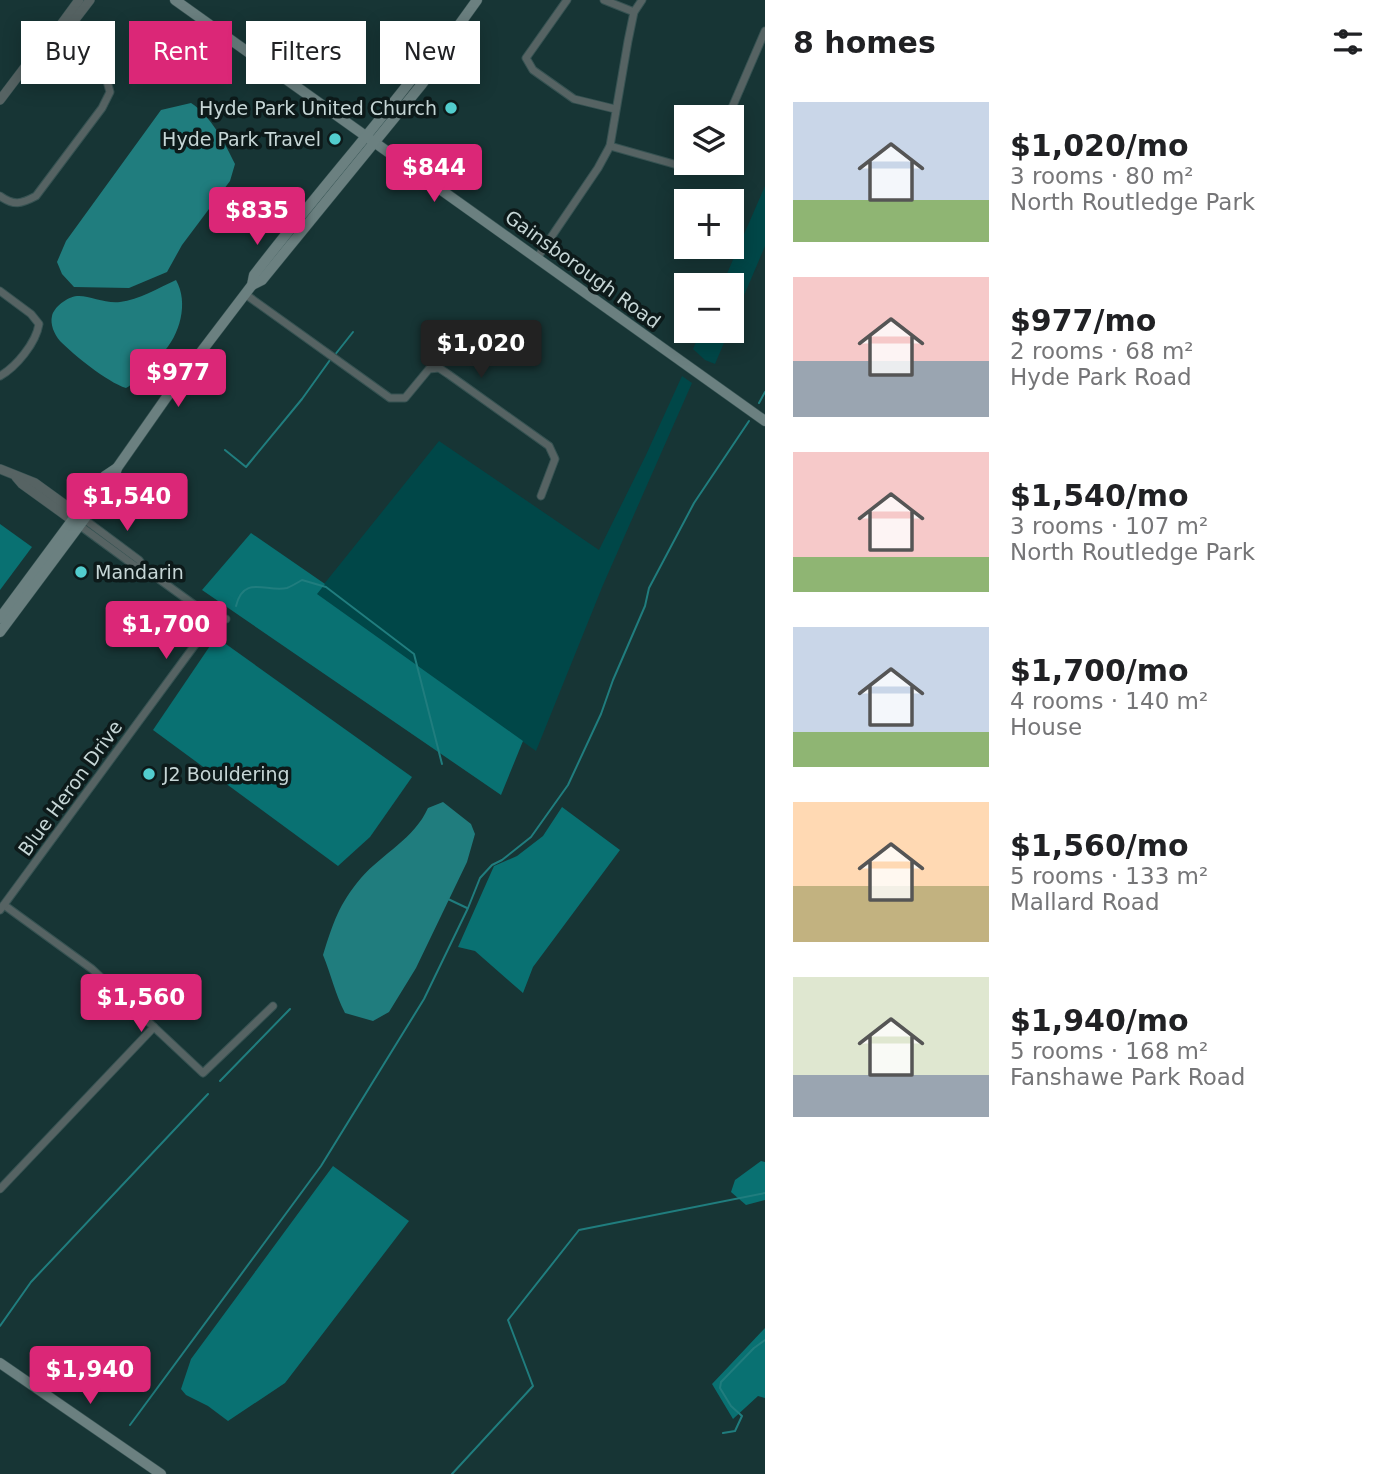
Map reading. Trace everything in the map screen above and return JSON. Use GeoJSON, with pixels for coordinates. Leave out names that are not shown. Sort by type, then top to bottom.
{"type":"FeatureCollection","features":[{"type":"Feature","properties":{"kind":"main road","name":"Gainsborough Road"},"geometry":{"type":"LineString","coordinates":[[175,0],[765,421]]}},
{"type":"Feature","properties":{"kind":"main road"},"geometry":{"type":"LineString","coordinates":[[0,618],[78,519],[114,479],[117,468],[166,398],[252,285],[254,275],[286,234],[434,68],[436,57],[477,0]]}},
{"type":"Feature","properties":{"kind":"main road"},"geometry":{"type":"LineString","coordinates":[[0,632],[78,519]]}},
{"type":"Feature","properties":{"kind":"main road"},"geometry":{"type":"LineString","coordinates":[[0,1363],[161,1474]]}},
{"type":"Feature","properties":{"kind":"street"},"geometry":{"type":"LineString","coordinates":[[64,21],[79,0]]}},
{"type":"Feature","properties":{"kind":"street"},"geometry":{"type":"LineString","coordinates":[[74,21],[90,0]]}},
{"type":"Feature","properties":{"kind":"street"},"geometry":{"type":"LineString","coordinates":[[567,0],[526,58],[533,70],[574,99],[615,109]]}},
{"type":"Feature","properties":{"kind":"street"},"geometry":{"type":"LineString","coordinates":[[604,0],[634,12]]}},
{"type":"Feature","properties":{"kind":"street"},"geometry":{"type":"LineString","coordinates":[[537,258],[610,146],[634,12],[642,0]]}},
{"type":"Feature","properties":{"kind":"street"},"geometry":{"type":"LineString","coordinates":[[733,105],[765,31]]}},
{"type":"Feature","properties":{"kind":"street"},"geometry":{"type":"LineString","coordinates":[[0,100],[21,72]]}},
{"type":"Feature","properties":{"kind":"street"},"geometry":{"type":"LineString","coordinates":[[0,196],[10,203],[20,204],[36,196],[102,108],[110,92],[108,84]]}},
{"type":"Feature","properties":{"kind":"street"},"geometry":{"type":"LineString","coordinates":[[610,146],[674,164]]}},
{"type":"Feature","properties":{"kind":"street"},"geometry":{"type":"LineString","coordinates":[[0,291],[32,314],[39,324],[37,335],[9,371],[0,376]]}},
{"type":"Feature","properties":{"kind":"street"},"geometry":{"type":"LineString","coordinates":[[245,294],[395,400],[405,398],[429,369],[439,368],[448,374],[549,446],[555,459],[541,496]]}},
{"type":"Feature","properties":{"kind":"street"},"geometry":{"type":"LineString","coordinates":[[0,469],[78,519],[135,566],[145,569],[214,619],[226,619]]}},
{"type":"Feature","properties":{"kind":"street","name":"Blue Heron Drive"},"geometry":{"type":"LineString","coordinates":[[2,907],[214,619]]}},
{"type":"Feature","properties":{"kind":"street"},"geometry":{"type":"LineString","coordinates":[[2,907],[92,969],[203,1073],[273,1006]]}},
{"type":"Feature","properties":{"kind":"street"},"geometry":{"type":"LineString","coordinates":[[0,1189],[154,1027]]}},
{"type":"Feature","properties":{"kind":"shaded area"},"geometry":{"type":"Polygon","coordinates":[[[191,103],[211,122],[235,164],[230,181],[182,245],[167,272],[129,288],[74,287],[62,274],[57,262],[66,241],[161,110],[191,103]]]}},
{"type":"Feature","properties":{"kind":"shaded area"},"geometry":{"type":"Polygon","coordinates":[[[765,186],[765,246],[744,296],[744,273],[727,273],[733,259],[744,259],[744,234],[765,186]]]}},
{"type":"Feature","properties":{"kind":"shaded area"},"geometry":{"type":"Polygon","coordinates":[[[176,280],[182,309],[174,338],[162,354],[142,370],[126,388],[82,360],[60,341],[54,332],[53,313],[69,298],[82,296],[109,302],[127,301],[176,280]]]}},
{"type":"Feature","properties":{"kind":"shaded area"},"geometry":{"type":"Polygon","coordinates":[[[696,343],[724,343],[715,364],[705,360],[693,349],[696,343]]]}},
{"type":"Feature","properties":{"kind":"shaded area"},"geometry":{"type":"Polygon","coordinates":[[[682,376],[692,383],[603,585],[536,751],[316,594],[439,441],[599,550],[682,376]]]}},
{"type":"Feature","properties":{"kind":"shaded area"},"geometry":{"type":"Polygon","coordinates":[[[0,524],[32,547],[0,590],[0,524]]]}},
{"type":"Feature","properties":{"kind":"shaded area"},"geometry":{"type":"Polygon","coordinates":[[[251,533],[325,584],[317,594],[523,741],[501,795],[202,590],[251,533]]]}},
{"type":"Feature","properties":{"kind":"shaded area"},"geometry":{"type":"Polygon","coordinates":[[[216,637],[412,777],[370,837],[338,866],[153,730],[216,637]]]}},
{"type":"Feature","properties":{"kind":"shaded area"},"geometry":{"type":"Polygon","coordinates":[[[443,802],[471,824],[475,834],[467,862],[416,968],[389,1012],[373,1021],[345,1013],[323,955],[337,914],[361,878],[415,828],[428,808],[443,802]]]}},
{"type":"Feature","properties":{"kind":"shaded area"},"geometry":{"type":"Polygon","coordinates":[[[562,807],[620,850],[533,967],[523,993],[475,951],[458,947],[494,866],[517,856],[543,836],[562,807]]]}},
{"type":"Feature","properties":{"kind":"shaded area"},"geometry":{"type":"Polygon","coordinates":[[[761,1161],[765,1162],[765,1200],[746,1205],[731,1192],[735,1180],[761,1161]]]}},
{"type":"Feature","properties":{"kind":"shaded area"},"geometry":{"type":"Polygon","coordinates":[[[333,1166],[409,1221],[285,1383],[228,1421],[208,1406],[186,1395],[181,1389],[191,1359],[333,1166]]]}},
{"type":"Feature","properties":{"kind":"shaded area"},"geometry":{"type":"Polygon","coordinates":[[[765,1328],[765,1398],[758,1396],[733,1419],[712,1384],[765,1328]]]}},
{"type":"Feature","properties":{"kind":"waterway"},"geometry":{"type":"LineString","coordinates":[[334,356],[353,332]]}},
{"type":"Feature","properties":{"kind":"waterway"},"geometry":{"type":"LineString","coordinates":[[225,450],[246,467],[330,360]]}},
{"type":"Feature","properties":{"kind":"waterway"},"geometry":{"type":"LineString","coordinates":[[759,403],[765,392]]}},
{"type":"Feature","properties":{"kind":"waterway"},"geometry":{"type":"LineString","coordinates":[[130,1425],[321,1166],[424,999],[480,878],[492,865],[531,837],[568,785],[601,714],[645,606],[649,588],[694,503],[749,421]]}},
{"type":"Feature","properties":{"kind":"waterway"},"geometry":{"type":"LineString","coordinates":[[236,606],[240,596],[250,588],[287,588],[302,580],[326,587],[414,654],[442,764]]}},
{"type":"Feature","properties":{"kind":"waterway"},"geometry":{"type":"LineString","coordinates":[[448,899],[467,908]]}},
{"type":"Feature","properties":{"kind":"waterway"},"geometry":{"type":"LineString","coordinates":[[220,1081],[290,1009]]}},
{"type":"Feature","properties":{"kind":"waterway"},"geometry":{"type":"LineString","coordinates":[[0,1326],[31,1282],[208,1094]]}},
{"type":"Feature","properties":{"kind":"waterway"},"geometry":{"type":"LineString","coordinates":[[452,1474],[533,1386],[508,1320],[579,1230],[765,1193]]}},
{"type":"Feature","properties":{"kind":"waterway"},"geometry":{"type":"LineString","coordinates":[[723,1433],[735,1431],[742,1416],[731,1406],[720,1388],[721,1382],[765,1340]]}},
{"type":"Feature","properties":{"kind":"place","name":"Hyde Park United Church"},"geometry":{"type":"Point","coordinates":[451,108]}},
{"type":"Feature","properties":{"kind":"place","name":"Hyde Park Travel"},"geometry":{"type":"Point","coordinates":[335,139]}},
{"type":"Feature","properties":{"kind":"place","name":"Mandarin"},"geometry":{"type":"Point","coordinates":[81,572]}},
{"type":"Feature","properties":{"kind":"place","name":"J2 Bouldering"},"geometry":{"type":"Point","coordinates":[149,774]}}]}
